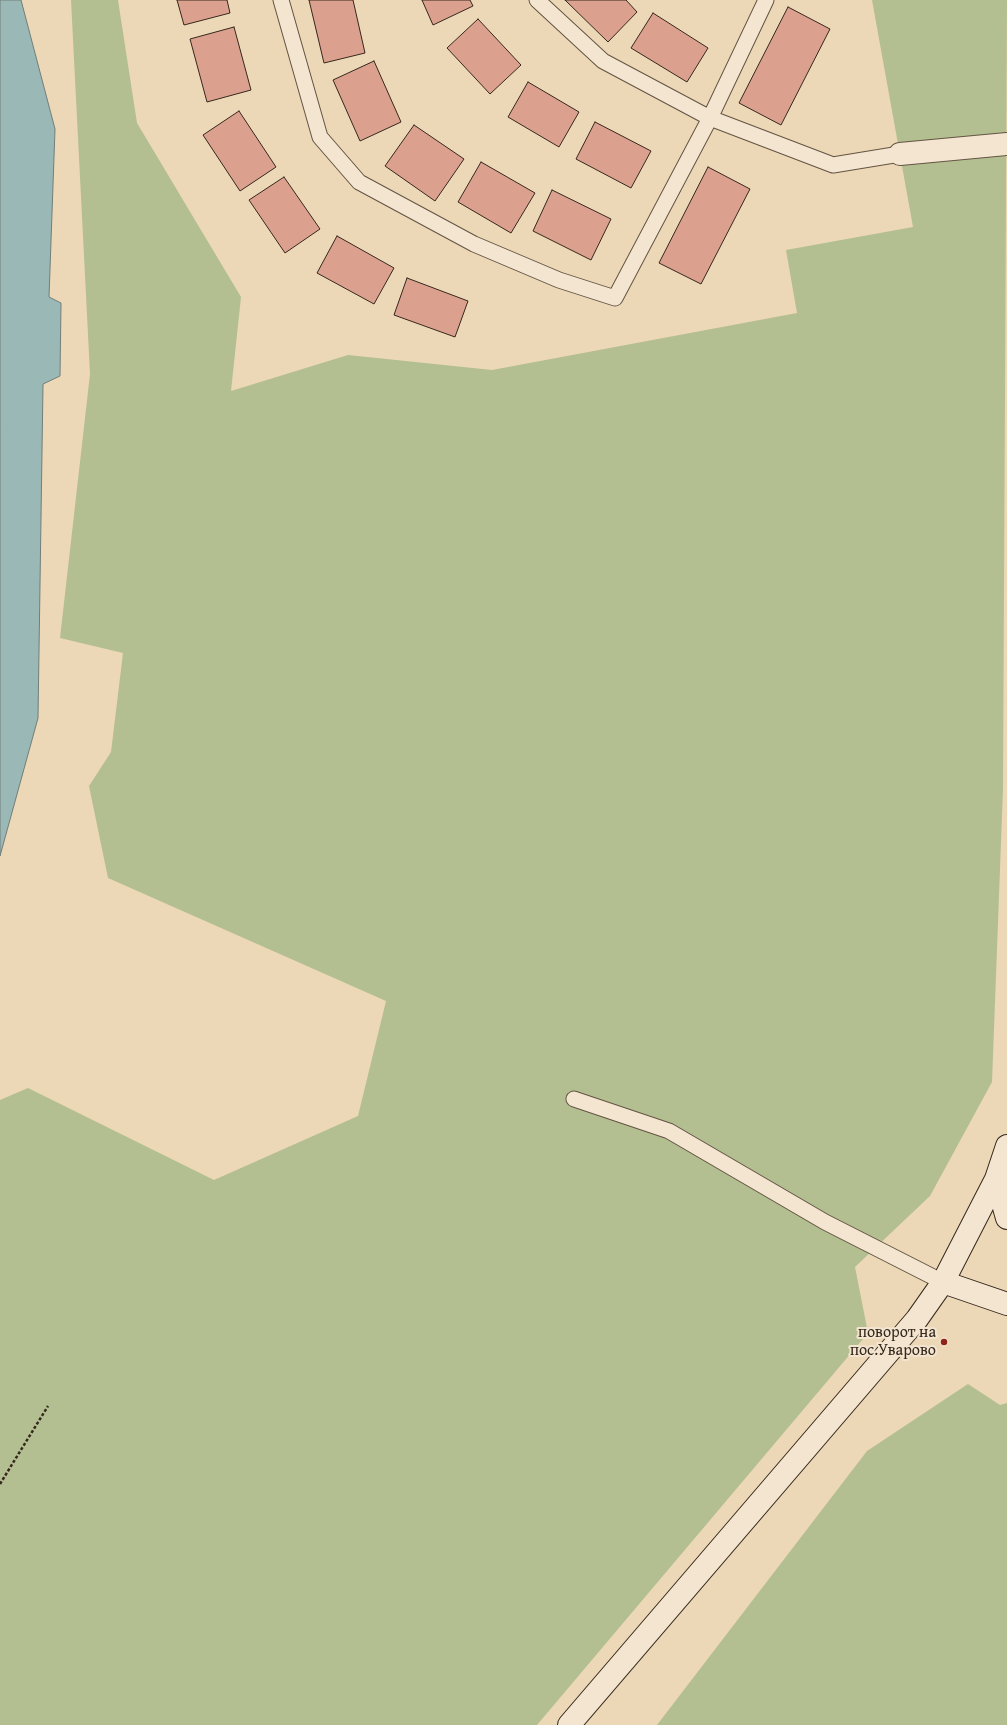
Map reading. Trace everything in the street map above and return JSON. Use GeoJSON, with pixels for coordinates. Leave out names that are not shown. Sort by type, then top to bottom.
{"type":"FeatureCollection","features":[{"type":"Feature","properties":{"kind":"street"},"geometry":{"type":"LineString","coordinates":[[900,154],[1007,144]]}},
{"type":"Feature","properties":{"kind":"street"},"geometry":{"type":"LineString","coordinates":[[569,1725],[917,1319],[943,1282],[996,1179],[1007,1146]]}},
{"type":"Feature","properties":{"kind":"street"},"geometry":{"type":"LineString","coordinates":[[996,1179],[1007,1218]]}},
{"type":"Feature","properties":{"kind":"street"},"geometry":{"type":"LineString","coordinates":[[943,1282],[1007,1304]]}},
{"type":"Feature","properties":{"kind":"lane"},"geometry":{"type":"LineString","coordinates":[[281,0],[320,137],[359,182],[474,244],[559,280],[615,298],[710,118],[766,0]]}},
{"type":"Feature","properties":{"kind":"lane"},"geometry":{"type":"LineString","coordinates":[[537,0],[603,61],[710,118],[833,165],[900,154]]}},
{"type":"Feature","properties":{"kind":"lane"},"geometry":{"type":"LineString","coordinates":[[574,1099],[669,1131],[825,1222],[943,1282]]}},
{"type":"Feature","properties":{"kind":"path"},"geometry":{"type":"LineString","coordinates":[[0,1484],[48,1406]]}},
{"type":"Feature","properties":{"kind":"green space"},"geometry":{"type":"Polygon","coordinates":[[[71,0],[118,0],[137,123],[241,297],[231,391],[348,355],[492,370],[797,313],[786,250],[913,227],[872,0],[1007,0],[1003,789],[992,1082],[930,1196],[855,1267],[868,1333],[537,1725],[0,1725],[0,1100],[28,1088],[214,1180],[358,1116],[386,1001],[108,878],[89,786],[111,752],[123,653],[60,638],[90,374],[71,0]]]}},
{"type":"Feature","properties":{"kind":"green space"},"geometry":{"type":"Polygon","coordinates":[[[968,1384],[1000,1405],[1007,1403],[1007,1725],[657,1725],[867,1451],[968,1384]]]}},
{"type":"Feature","properties":{"kind":"water"},"geometry":{"type":"Polygon","coordinates":[[[0,0],[21,0],[55,129],[49,297],[61,303],[60,376],[43,384],[38,718],[0,856],[0,0]]]}},
{"type":"Feature","properties":{"kind":"building"},"geometry":{"type":"Polygon","coordinates":[[[177,0],[227,0],[230,13],[184,25],[177,0]]]}},
{"type":"Feature","properties":{"kind":"building"},"geometry":{"type":"Polygon","coordinates":[[[309,0],[353,0],[365,53],[324,63],[309,0]]]}},
{"type":"Feature","properties":{"kind":"building"},"geometry":{"type":"Polygon","coordinates":[[[422,0],[470,0],[473,6],[433,25],[422,0]]]}},
{"type":"Feature","properties":{"kind":"building"},"geometry":{"type":"Polygon","coordinates":[[[565,0],[626,0],[637,12],[608,42],[565,0]]]}},
{"type":"Feature","properties":{"kind":"building"},"geometry":{"type":"Polygon","coordinates":[[[788,7],[830,29],[781,125],[739,103],[788,7]]]}},
{"type":"Feature","properties":{"kind":"building"},"geometry":{"type":"Polygon","coordinates":[[[653,13],[708,48],[687,82],[631,48],[653,13]]]}},
{"type":"Feature","properties":{"kind":"building"},"geometry":{"type":"Polygon","coordinates":[[[478,19],[521,65],[490,94],[447,48],[478,19]]]}},
{"type":"Feature","properties":{"kind":"building"},"geometry":{"type":"Polygon","coordinates":[[[234,27],[251,90],[207,102],[190,39],[234,27]]]}},
{"type":"Feature","properties":{"kind":"building"},"geometry":{"type":"Polygon","coordinates":[[[374,61],[401,122],[360,141],[333,80],[374,61]]]}},
{"type":"Feature","properties":{"kind":"building"},"geometry":{"type":"Polygon","coordinates":[[[528,82],[579,112],[559,147],[508,117],[528,82]]]}},
{"type":"Feature","properties":{"kind":"building"},"geometry":{"type":"Polygon","coordinates":[[[239,111],[276,167],[240,191],[203,135],[239,111]]]}},
{"type":"Feature","properties":{"kind":"building"},"geometry":{"type":"Polygon","coordinates":[[[595,122],[651,151],[631,188],[576,159],[595,122]]]}},
{"type":"Feature","properties":{"kind":"building"},"geometry":{"type":"Polygon","coordinates":[[[414,125],[464,159],[435,201],[385,166],[414,125]]]}},
{"type":"Feature","properties":{"kind":"building"},"geometry":{"type":"Polygon","coordinates":[[[481,162],[535,193],[511,233],[458,202],[481,162]]]}},
{"type":"Feature","properties":{"kind":"building"},"geometry":{"type":"Polygon","coordinates":[[[708,167],[750,189],[701,284],[659,263],[708,167]]]}},
{"type":"Feature","properties":{"kind":"building"},"geometry":{"type":"Polygon","coordinates":[[[284,177],[320,229],[285,253],[249,200],[284,177]]]}},
{"type":"Feature","properties":{"kind":"building"},"geometry":{"type":"Polygon","coordinates":[[[552,190],[611,219],[591,260],[533,231],[552,190]]]}},
{"type":"Feature","properties":{"kind":"building"},"geometry":{"type":"Polygon","coordinates":[[[337,236],[394,268],[374,304],[317,273],[337,236]]]}},
{"type":"Feature","properties":{"kind":"building"},"geometry":{"type":"Polygon","coordinates":[[[407,278],[468,301],[455,337],[394,315],[407,278]]]}},
{"type":"Feature","properties":{"kind":"place","name":"поворот на пос.Уварово"},"geometry":{"type":"Point","coordinates":[944,1342]}}]}
